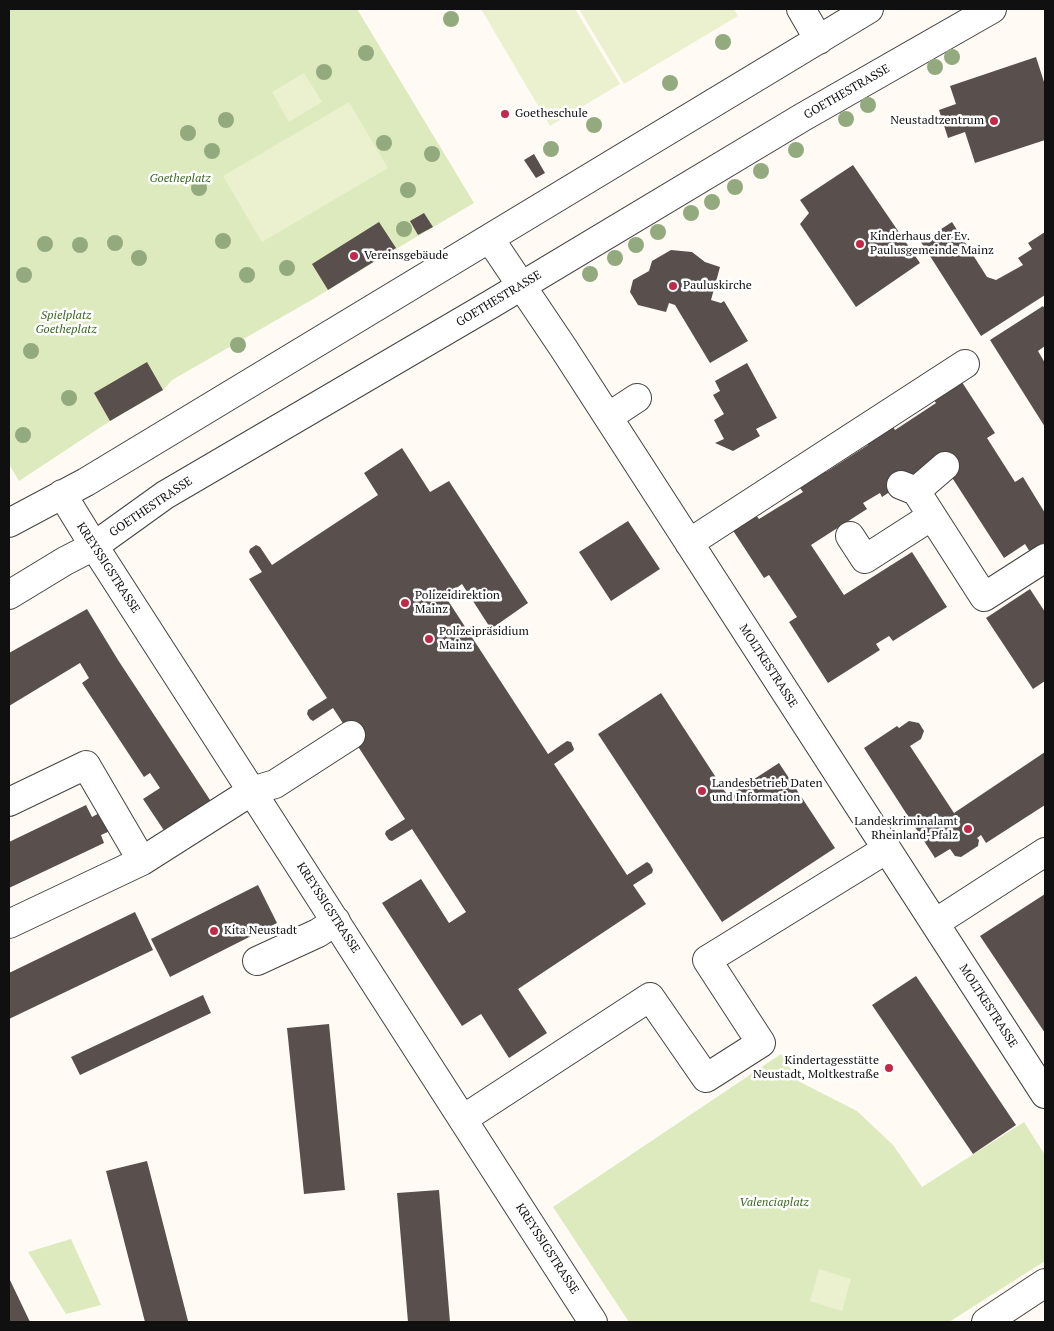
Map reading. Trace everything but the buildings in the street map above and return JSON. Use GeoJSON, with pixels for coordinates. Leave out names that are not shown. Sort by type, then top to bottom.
{"type":"FeatureCollection","features":[{"type":"Feature","properties":{"kind":"street"},"geometry":{"type":"LineString","coordinates":[[801,9],[819,40]]}},
{"type":"Feature","properties":{"kind":"street"},"geometry":{"type":"LineString","coordinates":[[9,523],[86,482],[869,9]]}},
{"type":"Feature","properties":{"kind":"street","name":"GOETHESTRASSE"},"geometry":{"type":"LineString","coordinates":[[9,595],[94,546],[165,495],[802,117],[992,9]]}},
{"type":"Feature","properties":{"kind":"street","name":"MOLTKESTRASSE"},"geometry":{"type":"LineString","coordinates":[[490,239],[608,417],[1045,1094]]}},
{"type":"Feature","properties":{"kind":"street"},"geometry":{"type":"LineString","coordinates":[[689,543],[965,364]]}},
{"type":"Feature","properties":{"kind":"street"},"geometry":{"type":"LineString","coordinates":[[608,417],[637,398]]}},
{"type":"Feature","properties":{"kind":"street"},"geometry":{"type":"LineString","coordinates":[[945,466],[909,488],[932,516],[984,597],[1045,558]]}},
{"type":"Feature","properties":{"kind":"street","name":"KREYSSIGSTRASSE"},"geometry":{"type":"LineString","coordinates":[[62,494],[594,1322]]}},
{"type":"Feature","properties":{"kind":"street"},"geometry":{"type":"LineString","coordinates":[[850,536],[865,559],[932,516]]}},
{"type":"Feature","properties":{"kind":"street"},"geometry":{"type":"LineString","coordinates":[[9,924],[142,861],[252,791],[275,784],[351,735]]}},
{"type":"Feature","properties":{"kind":"street"},"geometry":{"type":"LineString","coordinates":[[9,802],[86,765],[142,861]]}},
{"type":"Feature","properties":{"kind":"street"},"geometry":{"type":"LineString","coordinates":[[463,1119],[650,997],[706,1078],[761,1043],[707,960],[887,849]]}},
{"type":"Feature","properties":{"kind":"street"},"geometry":{"type":"LineString","coordinates":[[935,923],[1045,852]]}},
{"type":"Feature","properties":{"kind":"street"},"geometry":{"type":"LineString","coordinates":[[257,961],[318,933],[336,921]]}},
{"type":"Feature","properties":{"kind":"street"},"geometry":{"type":"LineString","coordinates":[[986,1322],[1045,1283]]}},
{"type":"Feature","properties":{"kind":"green space","name":"Goetheplatz"},"geometry":{"type":"Polygon","coordinates":[[[9,9],[357,9],[474,203],[315,298],[172,380],[163,390],[110,421],[19,481],[9,464],[9,9]]]}},
{"type":"Feature","properties":{"kind":"green space"},"geometry":{"type":"Polygon","coordinates":[[[481,9],[575,9],[620,84],[550,126],[481,9]]]}},
{"type":"Feature","properties":{"kind":"green space"},"geometry":{"type":"Polygon","coordinates":[[[579,9],[734,9],[738,16],[624,84],[579,9]]]}},
{"type":"Feature","properties":{"kind":"green space"},"geometry":{"type":"Polygon","coordinates":[[[304,73],[322,102],[289,122],[272,92],[304,73]]]}},
{"type":"Feature","properties":{"kind":"green space"},"geometry":{"type":"Polygon","coordinates":[[[349,102],[388,168],[262,242],[223,176],[349,102]]]}},
{"type":"Feature","properties":{"kind":"green space","name":"Valenciaplatz"},"geometry":{"type":"Polygon","coordinates":[[[781,1054],[798,1081],[857,1111],[893,1145],[922,1187],[1024,1122],[1045,1155],[1045,1261],[949,1322],[629,1322],[553,1207],[781,1054]]]}},
{"type":"Feature","properties":{"kind":"green space"},"geometry":{"type":"Polygon","coordinates":[[[71,1239],[101,1305],[66,1314],[28,1252],[71,1239]]]}},
{"type":"Feature","properties":{"kind":"green space"},"geometry":{"type":"Polygon","coordinates":[[[819,1269],[851,1279],[842,1311],[810,1301],[819,1269]]]}},
{"type":"Feature","properties":{"kind":"place","name":"Goetheschule"},"geometry":{"type":"Point","coordinates":[505,114]}},
{"type":"Feature","properties":{"kind":"place","name":"Neustadtzentrum"},"geometry":{"type":"Point","coordinates":[994,121]}},
{"type":"Feature","properties":{"kind":"place","name":"Kinderhaus der Ev. Paulusgemeinde Mainz"},"geometry":{"type":"Point","coordinates":[860,244]}},
{"type":"Feature","properties":{"kind":"place","name":"Vereinsgebäude"},"geometry":{"type":"Point","coordinates":[354,256]}},
{"type":"Feature","properties":{"kind":"place","name":"Pauluskirche"},"geometry":{"type":"Point","coordinates":[673,286]}},
{"type":"Feature","properties":{"kind":"place","name":"Polizeidirektion Mainz"},"geometry":{"type":"Point","coordinates":[405,603]}},
{"type":"Feature","properties":{"kind":"place","name":"Polizeipräsidium Mainz"},"geometry":{"type":"Point","coordinates":[429,639]}},
{"type":"Feature","properties":{"kind":"place","name":"Landesbetrieb Daten und Information"},"geometry":{"type":"Point","coordinates":[702,791]}},
{"type":"Feature","properties":{"kind":"place","name":"Landeskriminalamt Rheinland-Pfalz"},"geometry":{"type":"Point","coordinates":[968,829]}},
{"type":"Feature","properties":{"kind":"place","name":"Kita Neustadt"},"geometry":{"type":"Point","coordinates":[214,931]}},
{"type":"Feature","properties":{"kind":"place","name":"Kindertagesstätte Neustadt, Moltkestraße"},"geometry":{"type":"Point","coordinates":[889,1068]}},
{"type":"Feature","properties":{"kind":"park label","name":"Spielplatz Goetheplatz"},"geometry":{"type":"Point","coordinates":[66,323]}}]}
